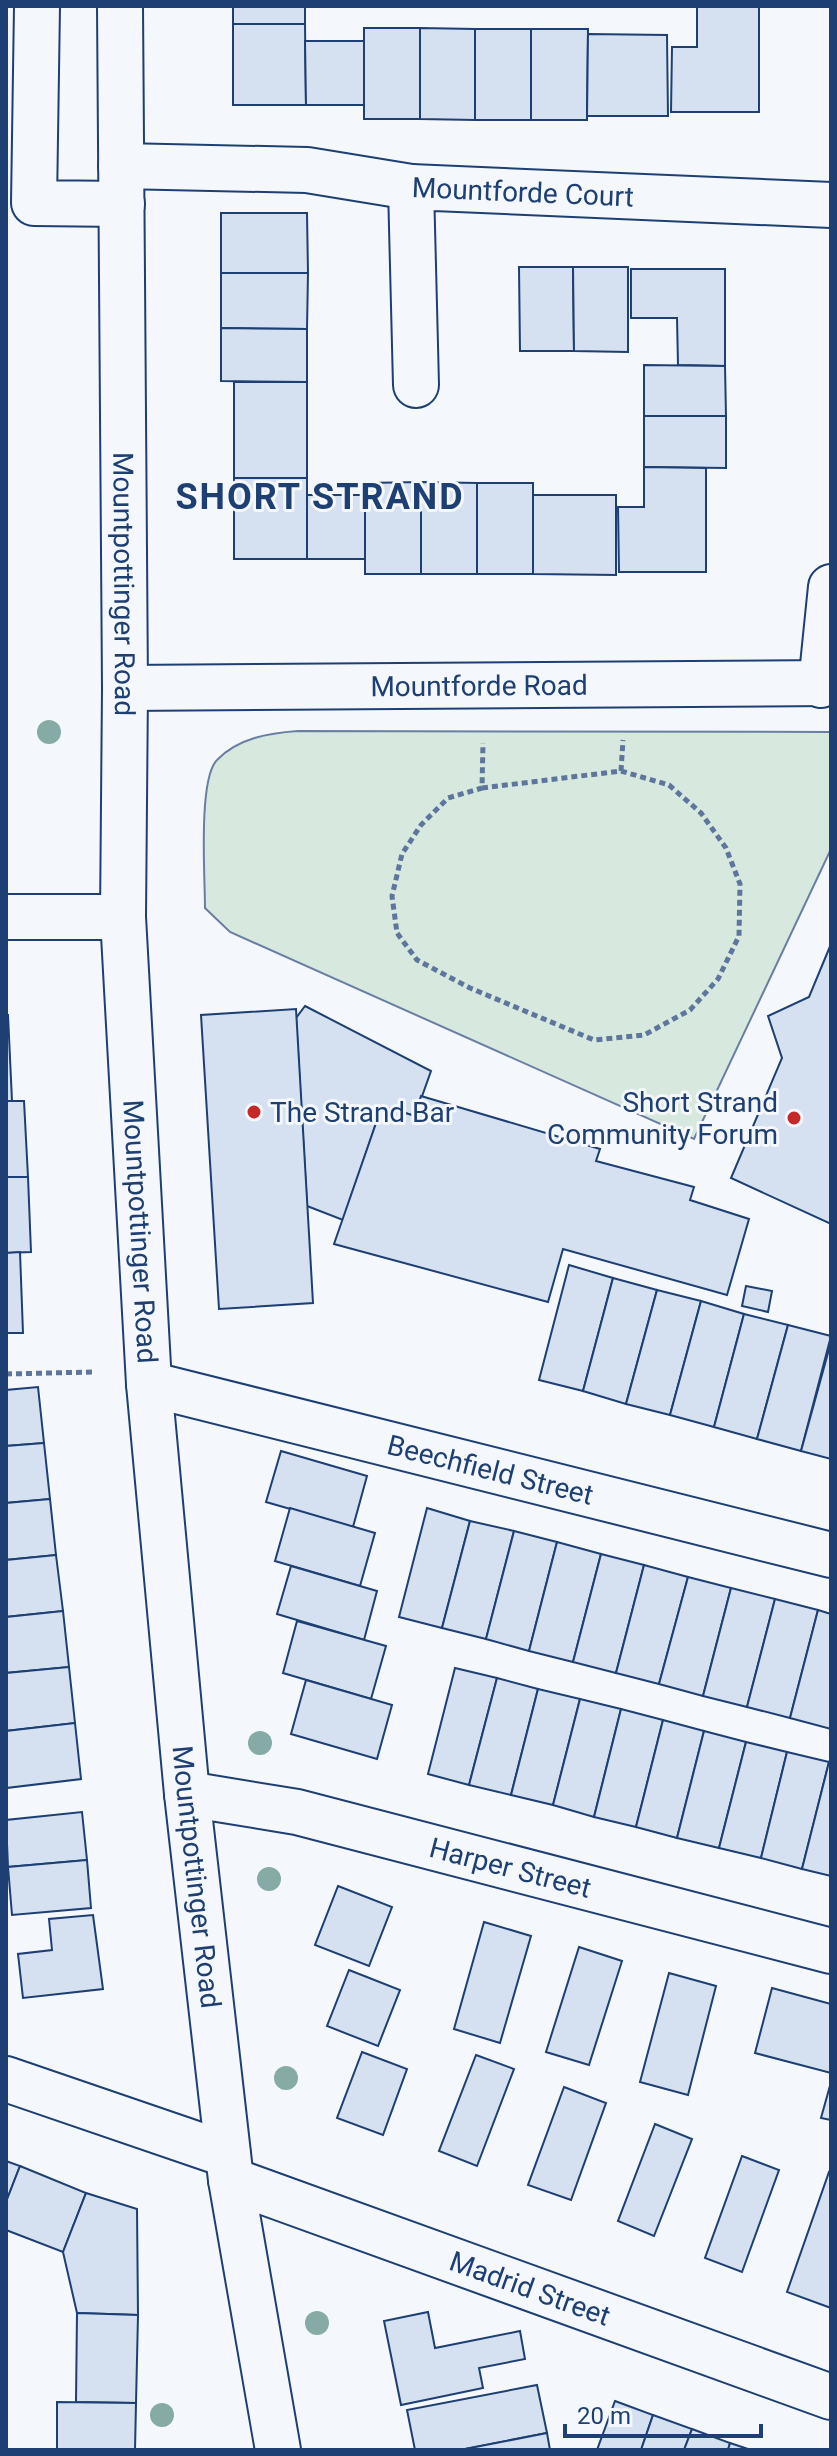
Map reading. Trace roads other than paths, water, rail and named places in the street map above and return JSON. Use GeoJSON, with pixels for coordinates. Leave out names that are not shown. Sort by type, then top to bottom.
{"type":"FeatureCollection","features":[{"type":"Feature","properties":{"kind":"street"},"geometry":{"type":"LineString","coordinates":[[37,6],[34,203],[121,185],[307,170],[411,187]]}},
{"type":"Feature","properties":{"kind":"street","name":"Mountpottinger Road"},"geometry":{"type":"LineString","coordinates":[[120,6],[125,688],[123,917],[149,1378],[187,1794],[230,2167],[278,2450]]}},
{"type":"Feature","properties":{"kind":"street","name":"Mountforde Court"},"geometry":{"type":"LineString","coordinates":[[416,385],[411,187],[831,205]]}},
{"type":"Feature","properties":{"kind":"street"},"geometry":{"type":"LineString","coordinates":[[826,684],[831,587]]}},
{"type":"Feature","properties":{"kind":"street","name":"Mountforde Road"},"geometry":{"type":"LineString","coordinates":[[125,688],[826,684]]}},
{"type":"Feature","properties":{"kind":"street"},"geometry":{"type":"LineString","coordinates":[[6,917],[123,917]]}},
{"type":"Feature","properties":{"kind":"street","name":"Beechfield Street"},"geometry":{"type":"LineString","coordinates":[[149,1378],[831,1555]]}},
{"type":"Feature","properties":{"kind":"street","name":"Harper Street"},"geometry":{"type":"LineString","coordinates":[[187,1794],[297,1812],[831,1951]]}},
{"type":"Feature","properties":{"kind":"street","name":"Madrid Street"},"geometry":{"type":"LineString","coordinates":[[6,2079],[831,2397]]}},
{"type":"Feature","properties":{"kind":"place","name":"The Strand Bar"},"geometry":{"type":"Point","coordinates":[254,1112]}},
{"type":"Feature","properties":{"kind":"place","name":"Short Strand Community Forum"},"geometry":{"type":"Point","coordinates":[794,1118]}},
{"type":"Feature","properties":{"kind":"district","name":"SHORT STRAND"},"geometry":{"type":"Point","coordinates":[320,497]}}]}
